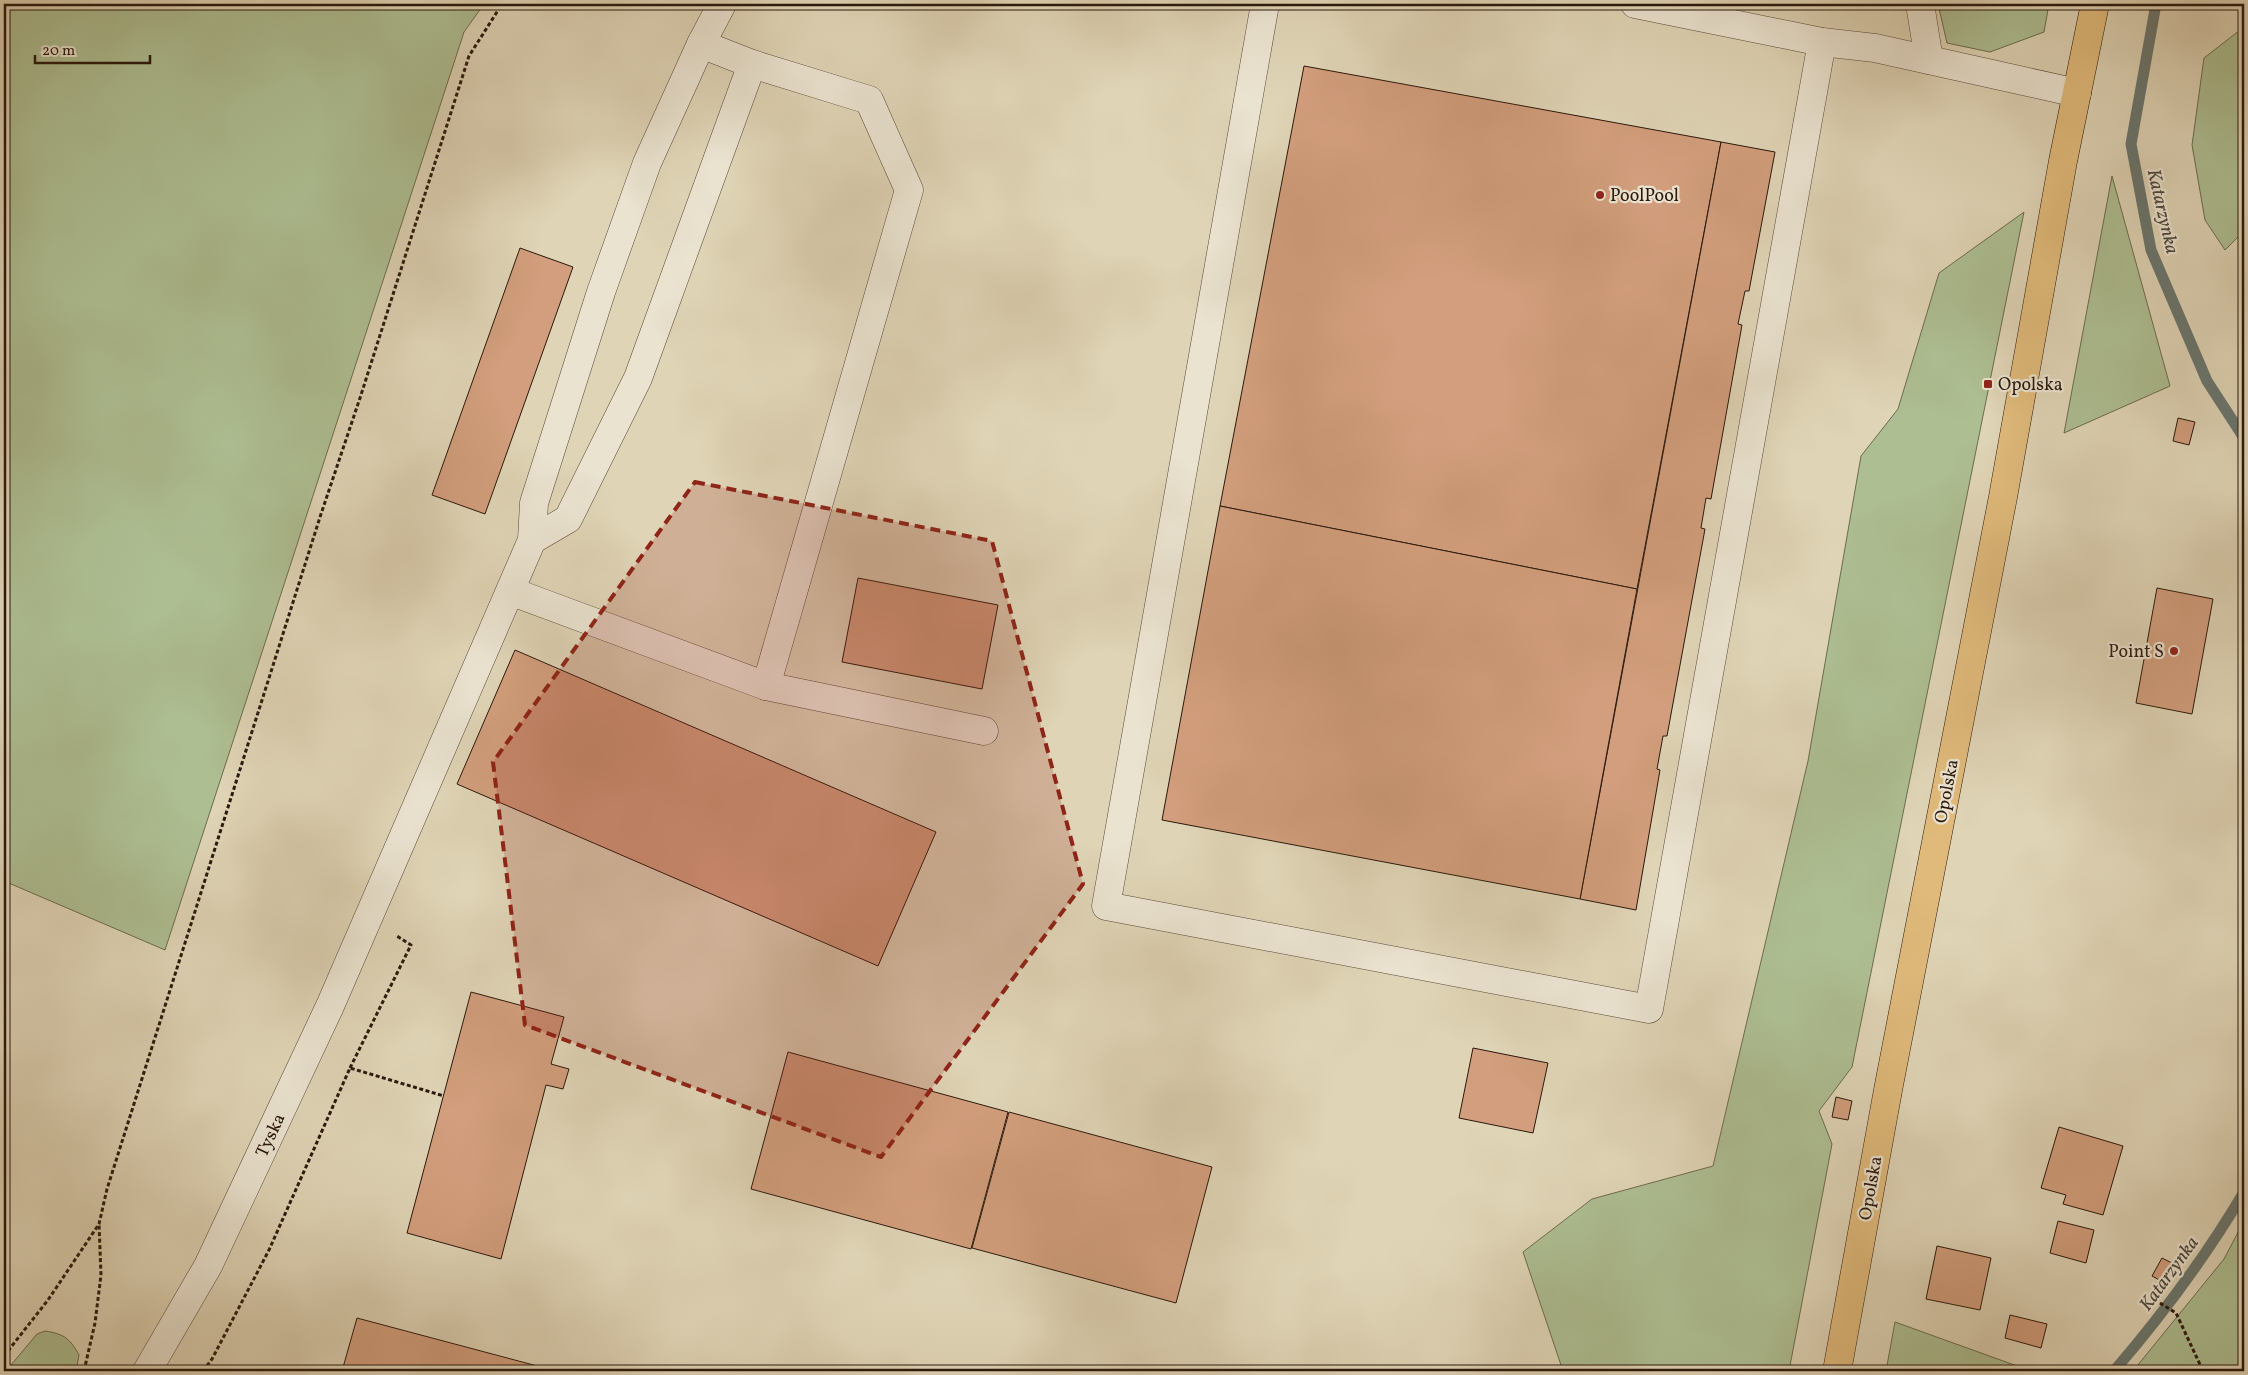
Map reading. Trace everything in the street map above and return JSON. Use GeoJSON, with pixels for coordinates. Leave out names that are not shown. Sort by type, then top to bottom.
{"type":"FeatureCollection","features":[{"type":"Feature","properties":{"kind":"main road","name":"Opolska"},"geometry":{"type":"LineString","coordinates":[[1837,1371],[1888,1090],[2095,4]]}},
{"type":"Feature","properties":{"kind":"street"},"geometry":{"type":"LineString","coordinates":[[532,540],[534,503],[601,292],[647,163],[701,44],[722,4]]}},
{"type":"Feature","properties":{"kind":"street"},"geometry":{"type":"LineString","coordinates":[[1265,4],[1106,906],[1649,1009],[1822,42]]}},
{"type":"Feature","properties":{"kind":"street"},"geometry":{"type":"LineString","coordinates":[[1635,4],[1822,42],[1875,48],[2077,93]]}},
{"type":"Feature","properties":{"kind":"street"},"geometry":{"type":"LineString","coordinates":[[1920,4],[1929,60]]}},
{"type":"Feature","properties":{"kind":"street"},"geometry":{"type":"LineString","coordinates":[[701,44],[752,64],[869,100],[909,190],[766,686]]}},
{"type":"Feature","properties":{"kind":"street"},"geometry":{"type":"LineString","coordinates":[[532,540],[568,519],[638,378],[752,64]]}},
{"type":"Feature","properties":{"kind":"street","name":"Tyska"},"geometry":{"type":"LineString","coordinates":[[149,1370],[208,1266],[326,1014],[532,540]]}},
{"type":"Feature","properties":{"kind":"street"},"geometry":{"type":"LineString","coordinates":[[510,591],[766,686],[984,731]]}},
{"type":"Feature","properties":{"kind":"path"},"geometry":{"type":"LineString","coordinates":[[84,1371],[95,1323],[101,1275],[99,1224],[107,1189],[469,56],[502,4]]}},
{"type":"Feature","properties":{"kind":"path"},"geometry":{"type":"LineString","coordinates":[[203,1371],[216,1352],[269,1250],[350,1068],[411,945],[369,917]]}},
{"type":"Feature","properties":{"kind":"path"},"geometry":{"type":"LineString","coordinates":[[350,1068],[444,1096]]}},
{"type":"Feature","properties":{"kind":"path"},"geometry":{"type":"LineString","coordinates":[[4,1356],[48,1300],[99,1224]]}},
{"type":"Feature","properties":{"kind":"path"},"geometry":{"type":"LineString","coordinates":[[2160,1303],[2176,1313],[2203,1371]]}},
{"type":"Feature","properties":{"kind":"highlighted area"},"geometry":{"type":"Polygon","coordinates":[[[695,482],[992,541],[1083,884],[881,1157],[525,1025],[493,762],[695,482]]]}},
{"type":"Feature","properties":{"kind":"green space"},"geometry":{"type":"Polygon","coordinates":[[[4,4],[484,4],[464,32],[165,950],[4,881],[4,4]]]}},
{"type":"Feature","properties":{"kind":"green space"},"geometry":{"type":"Polygon","coordinates":[[[1938,4],[2049,4],[2044,32],[1990,52],[1947,43],[1938,4]]]}},
{"type":"Feature","properties":{"kind":"green space"},"geometry":{"type":"Polygon","coordinates":[[[2244,27],[2244,231],[2225,250],[2205,220],[2192,145],[2204,58],[2244,27]]]}},
{"type":"Feature","properties":{"kind":"green space"},"geometry":{"type":"Polygon","coordinates":[[[2112,176],[2170,386],[2064,433],[2112,176]]]}},
{"type":"Feature","properties":{"kind":"green space"},"geometry":{"type":"Polygon","coordinates":[[[2024,212],[1852,1067],[1819,1111],[1832,1144],[1789,1371],[1563,1371],[1523,1252],[1592,1199],[1713,1166],[1808,761],[1861,456],[1898,409],[1939,273],[2024,212]]]}},
{"type":"Feature","properties":{"kind":"green space"},"geometry":{"type":"Polygon","coordinates":[[[2244,1221],[2244,1371],[2133,1371],[2224,1259],[2244,1221]]]}},
{"type":"Feature","properties":{"kind":"green space"},"geometry":{"type":"Polygon","coordinates":[[[1895,1322],[2031,1371],[1886,1371],[1895,1322]]]}},
{"type":"Feature","properties":{"kind":"green space"},"geometry":{"type":"Polygon","coordinates":[[[45,1331],[66,1338],[73,1345],[79,1355],[76,1371],[6,1371],[37,1334],[45,1331]]]}},
{"type":"Feature","properties":{"kind":"building"},"geometry":{"type":"Polygon","coordinates":[[[1304,66],[1721,142],[1637,589],[1220,506],[1304,66]]]}},
{"type":"Feature","properties":{"kind":"building"},"geometry":{"type":"Polygon","coordinates":[[[1721,142],[1775,152],[1749,291],[1745,291],[1738,324],[1742,325],[1711,499],[1706,498],[1701,528],[1705,529],[1667,736],[1663,736],[1657,769],[1660,770],[1636,910],[1580,899],[1721,142]]]}},
{"type":"Feature","properties":{"kind":"building"},"geometry":{"type":"Polygon","coordinates":[[[520,248],[573,267],[485,514],[432,495],[520,248]]]}},
{"type":"Feature","properties":{"kind":"building"},"geometry":{"type":"Polygon","coordinates":[[[2178,418],[2195,422],[2189,445],[2173,441],[2178,418]]]}},
{"type":"Feature","properties":{"kind":"building"},"geometry":{"type":"Polygon","coordinates":[[[1220,506],[1637,589],[1580,899],[1162,820],[1220,506]]]}},
{"type":"Feature","properties":{"kind":"building"},"geometry":{"type":"Polygon","coordinates":[[[858,578],[998,605],[982,689],[842,662],[858,578]]]}},
{"type":"Feature","properties":{"kind":"building","name":"Point S"},"geometry":{"type":"Polygon","coordinates":[[[2157,588],[2213,599],[2192,714],[2136,703],[2157,588]]]}},
{"type":"Feature","properties":{"kind":"building"},"geometry":{"type":"Polygon","coordinates":[[[515,650],[936,832],[878,966],[457,784],[515,650]]]}},
{"type":"Feature","properties":{"kind":"building"},"geometry":{"type":"Polygon","coordinates":[[[471,992],[564,1017],[551,1064],[569,1069],[563,1089],[546,1085],[501,1259],[407,1233],[471,992]]]}},
{"type":"Feature","properties":{"kind":"building"},"geometry":{"type":"Polygon","coordinates":[[[1473,1048],[1548,1063],[1533,1133],[1459,1118],[1473,1048]]]}},
{"type":"Feature","properties":{"kind":"building"},"geometry":{"type":"Polygon","coordinates":[[[788,1052],[1008,1112],[971,1249],[751,1189],[788,1052]]]}},
{"type":"Feature","properties":{"kind":"building"},"geometry":{"type":"Polygon","coordinates":[[[1836,1097],[1852,1101],[1848,1120],[1832,1117],[1836,1097]]]}},
{"type":"Feature","properties":{"kind":"building"},"geometry":{"type":"Polygon","coordinates":[[[1009,1112],[1212,1167],[1176,1303],[972,1248],[1009,1112]]]}},
{"type":"Feature","properties":{"kind":"building"},"geometry":{"type":"Polygon","coordinates":[[[2059,1127],[2123,1146],[2103,1215],[2063,1204],[2066,1195],[2041,1188],[2059,1127]]]}},
{"type":"Feature","properties":{"kind":"building"},"geometry":{"type":"Polygon","coordinates":[[[2058,1221],[2094,1230],[2086,1263],[2050,1253],[2058,1221]]]}},
{"type":"Feature","properties":{"kind":"building"},"geometry":{"type":"Polygon","coordinates":[[[1937,1246],[1991,1258],[1980,1310],[1926,1299],[1937,1246]]]}},
{"type":"Feature","properties":{"kind":"building"},"geometry":{"type":"Polygon","coordinates":[[[2162,1258],[2174,1264],[2165,1283],[2152,1276],[2162,1258]]]}},
{"type":"Feature","properties":{"kind":"building"},"geometry":{"type":"Polygon","coordinates":[[[2010,1315],[2047,1324],[2041,1348],[2005,1338],[2010,1315]]]}},
{"type":"Feature","properties":{"kind":"building"},"geometry":{"type":"Polygon","coordinates":[[[357,1318],[556,1371],[342,1371],[357,1318]]]}},
{"type":"Feature","properties":{"kind":"waterway","name":"Katarzynka"},"geometry":{"type":"LineString","coordinates":[[2156,4],[2131,144],[2151,250],[2207,381],[2244,438]]}},
{"type":"Feature","properties":{"kind":"waterway","name":"Katarzynka"},"geometry":{"type":"LineString","coordinates":[[2114,1371],[2183,1284],[2214,1240],[2244,1192]]}},
{"type":"Feature","properties":{"kind":"place","name":"PoolPool"},"geometry":{"type":"Point","coordinates":[1600,195]}},
{"type":"Feature","properties":{"kind":"place","name":"Opolska"},"geometry":{"type":"Point","coordinates":[1988,384]}},
{"type":"Feature","properties":{"kind":"place","name":"Point S"},"geometry":{"type":"Point","coordinates":[2174,651]}}]}
